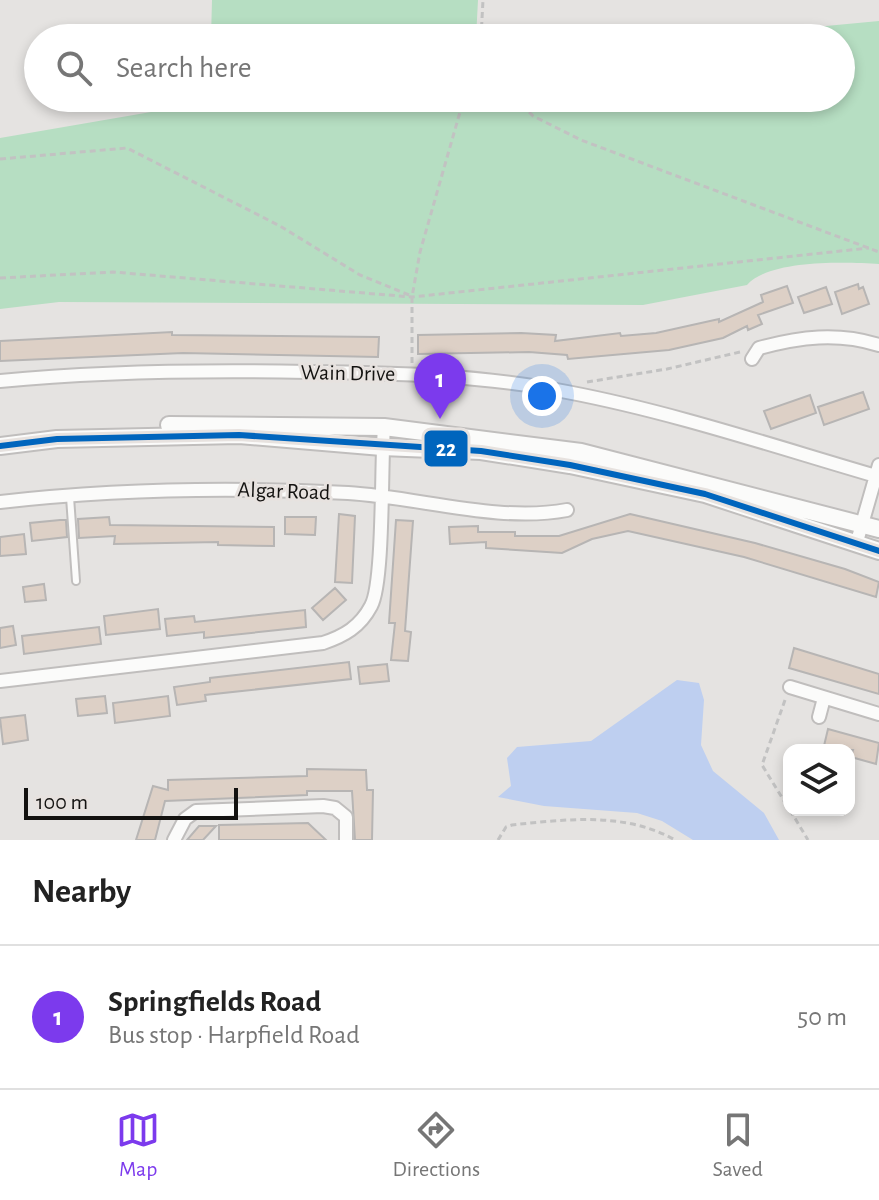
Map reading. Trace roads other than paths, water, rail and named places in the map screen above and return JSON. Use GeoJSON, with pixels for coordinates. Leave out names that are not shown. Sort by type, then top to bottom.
{"type":"FeatureCollection","features":[{"type":"Feature","properties":{"kind":"street"},"geometry":{"type":"LineString","coordinates":[[755,353],[805,336],[857,338],[879,345]]}},
{"type":"Feature","properties":{"kind":"street","name":"Wain Drive"},"geometry":{"type":"LineString","coordinates":[[0,381],[199,370],[412,375],[565,391],[877,470]]}},
{"type":"Feature","properties":{"kind":"street"},"geometry":{"type":"LineString","coordinates":[[0,435],[46,430],[221,423],[384,427],[581,452],[862,522],[879,529]]}},
{"type":"Feature","properties":{"kind":"street"},"geometry":{"type":"LineString","coordinates":[[0,681],[323,643],[337,638],[361,621],[376,594],[384,427]]}},
{"type":"Feature","properties":{"kind":"street"},"geometry":{"type":"LineString","coordinates":[[0,446],[57,439],[239,435],[382,447],[481,451],[570,465],[705,494],[774,514],[879,551]]}},
{"type":"Feature","properties":{"kind":"street"},"geometry":{"type":"LineString","coordinates":[[856,545],[877,470]]}},
{"type":"Feature","properties":{"kind":"street","name":"Algar Road"},"geometry":{"type":"LineString","coordinates":[[0,502],[70,494],[223,489],[380,495],[537,516],[567,510]]}},
{"type":"Feature","properties":{"kind":"street"},"geometry":{"type":"LineString","coordinates":[[790,687],[879,714]]}},
{"type":"Feature","properties":{"kind":"street"},"geometry":{"type":"LineString","coordinates":[[819,717],[824,698]]}},
{"type":"Feature","properties":{"kind":"street"},"geometry":{"type":"LineString","coordinates":[[174,840],[185,819],[196,811],[323,806],[335,808],[346,817],[346,840]]}},
{"type":"Feature","properties":{"kind":"lane"},"geometry":{"type":"LineString","coordinates":[[70,494],[76,581]]}},
{"type":"Feature","properties":{"kind":"water"},"geometry":{"type":"Polygon","coordinates":[[[677,680],[699,683],[704,700],[701,745],[713,771],[764,813],[779,840],[693,840],[662,821],[637,813],[544,806],[498,797],[511,786],[507,758],[517,747],[591,741],[677,680]]]}},
{"type":"Feature","properties":{"kind":"place","name":"Springfields Road"},"geometry":{"type":"Point","coordinates":[440,419]}}]}
